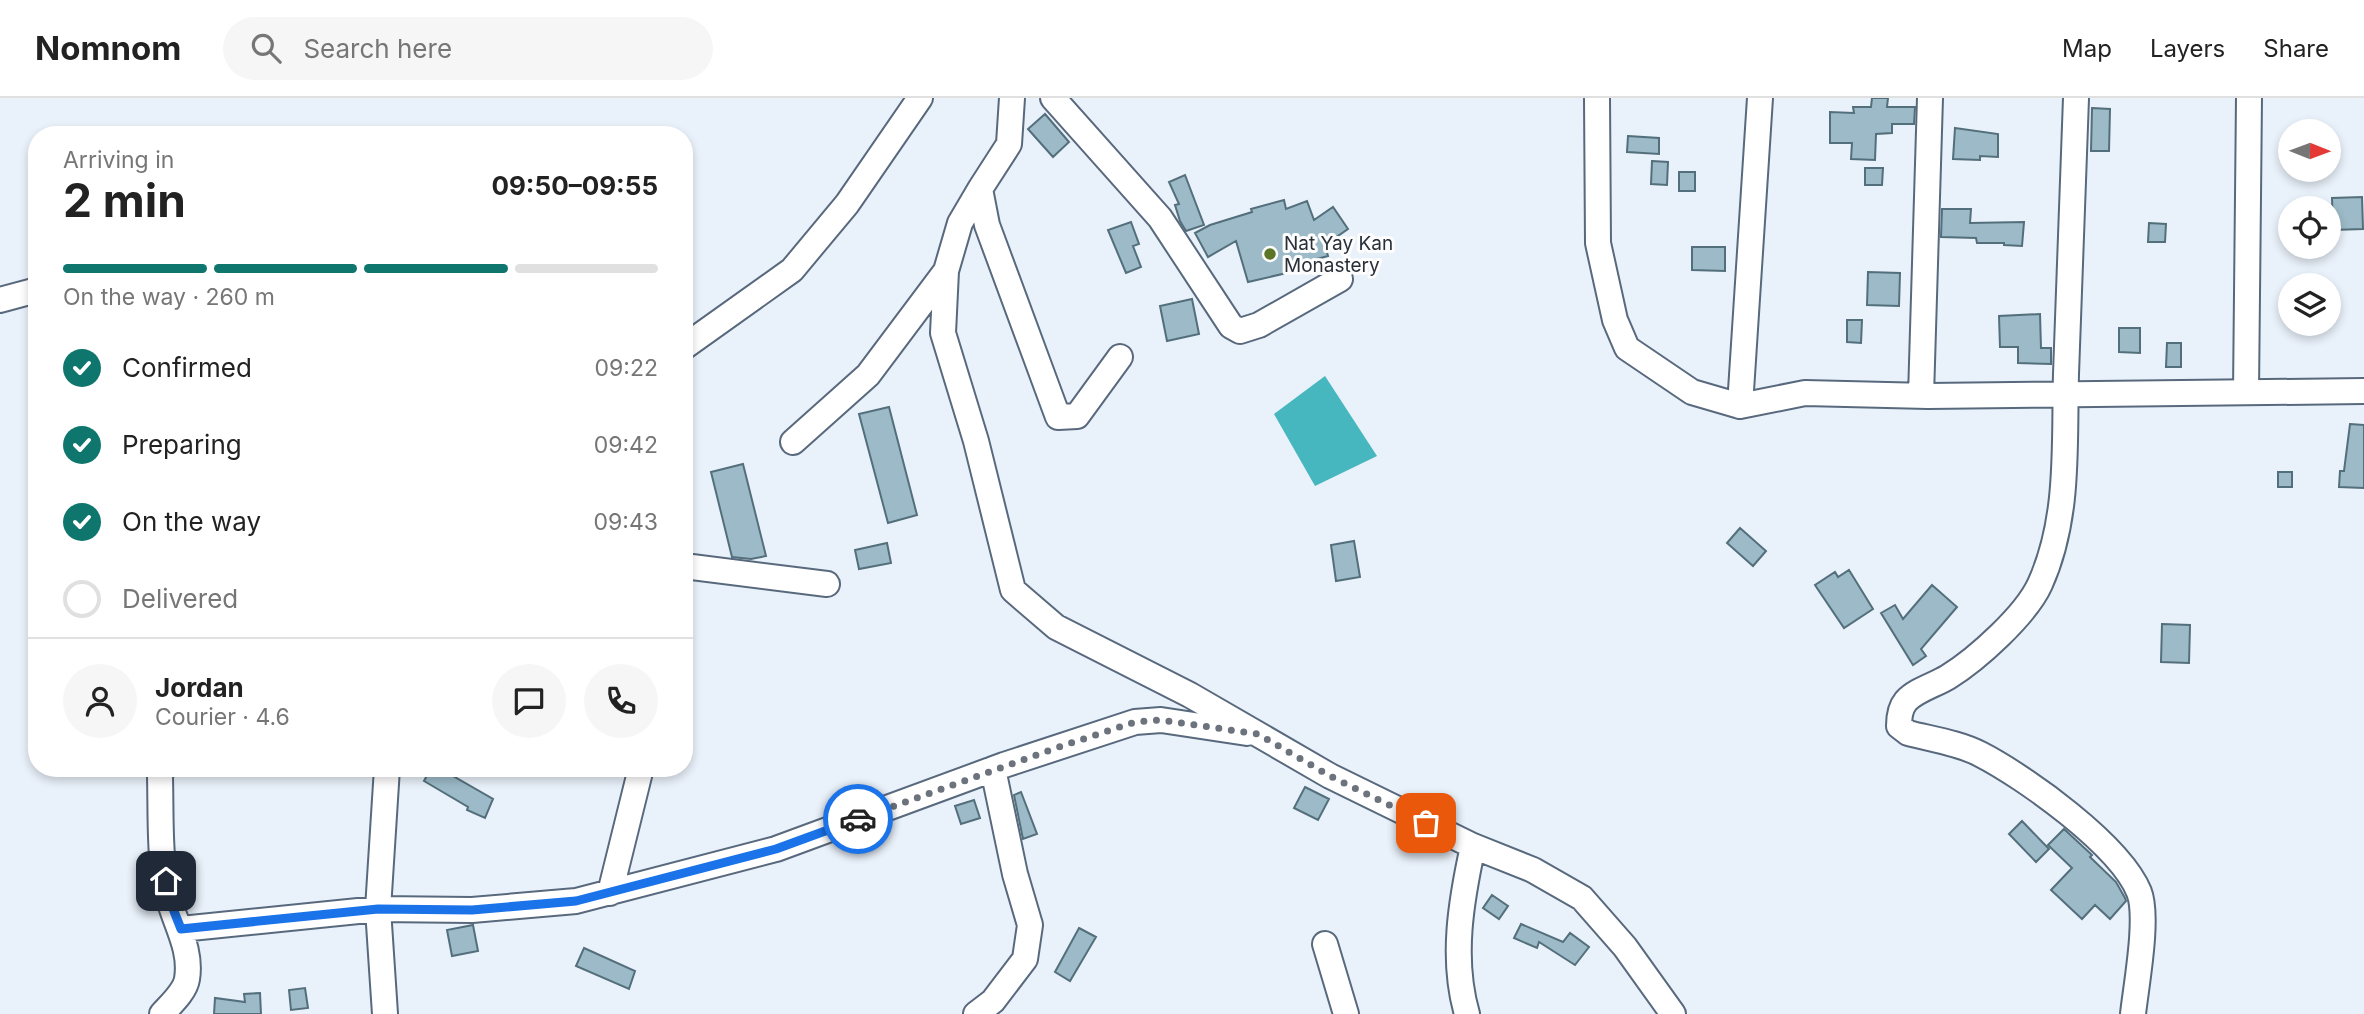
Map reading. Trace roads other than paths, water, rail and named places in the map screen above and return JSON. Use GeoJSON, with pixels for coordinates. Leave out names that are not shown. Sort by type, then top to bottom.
{"type":"FeatureCollection","features":[{"type":"Feature","properties":{"kind":"street"},"geometry":{"type":"LineString","coordinates":[[693,341],[792,270],[847,204],[920,98]]}},
{"type":"Feature","properties":{"kind":"street"},"geometry":{"type":"LineString","coordinates":[[1012,98],[1009,144],[960,223],[946,271],[943,333],[976,441],[1013,590],[1056,627],[1191,695],[1330,776],[1473,846],[1533,870],[1582,898],[1625,947],[1673,1014]]}},
{"type":"Feature","properties":{"kind":"street"},"geometry":{"type":"LineString","coordinates":[[1053,98],[1160,219],[1231,326],[1240,331],[1259,326],[1340,279]]}},
{"type":"Feature","properties":{"kind":"street"},"geometry":{"type":"LineString","coordinates":[[1597,98],[1598,243],[1615,320],[1627,348],[1692,392],[1740,406],[1805,393],[1921,396],[2364,391]]}},
{"type":"Feature","properties":{"kind":"street"},"geometry":{"type":"LineString","coordinates":[[1740,406],[1760,98]]}},
{"type":"Feature","properties":{"kind":"street"},"geometry":{"type":"LineString","coordinates":[[1921,396],[1930,98]]}},
{"type":"Feature","properties":{"kind":"street"},"geometry":{"type":"LineString","coordinates":[[2076,98],[2065,395],[2065,475],[2055,542],[2040,585],[2028,604],[1984,651],[1949,677],[1908,699],[1903,706],[1899,726],[1908,733],[1979,753],[2018,777],[2089,830],[2122,861],[2140,894],[2141,935],[2133,1014]]}},
{"type":"Feature","properties":{"kind":"street"},"geometry":{"type":"LineString","coordinates":[[2246,393],[2249,98]]}},
{"type":"Feature","properties":{"kind":"street"},"geometry":{"type":"LineString","coordinates":[[980,189],[987,225],[1058,417],[1077,416],[1120,357]]}},
{"type":"Feature","properties":{"kind":"street"},"geometry":{"type":"LineString","coordinates":[[793,442],[868,375],[946,271]]}},
{"type":"Feature","properties":{"kind":"street"},"geometry":{"type":"LineString","coordinates":[[0,300],[28,292]]}},
{"type":"Feature","properties":{"kind":"street"},"geometry":{"type":"LineString","coordinates":[[693,567],[827,584]]}},
{"type":"Feature","properties":{"kind":"street"},"geometry":{"type":"LineString","coordinates":[[181,929],[378,909],[472,910],[576,901],[776,849],[993,769],[1135,722],[1161,720],[1258,734]]}},
{"type":"Feature","properties":{"kind":"street"},"geometry":{"type":"LineString","coordinates":[[976,1014],[993,1000],[1025,959],[1030,925],[1015,874],[993,769]]}},
{"type":"Feature","properties":{"kind":"street"},"geometry":{"type":"LineString","coordinates":[[160,777],[167,886],[188,962],[187,983],[162,1014]]}},
{"type":"Feature","properties":{"kind":"street"},"geometry":{"type":"LineString","coordinates":[[385,1014],[378,909],[386,777]]}},
{"type":"Feature","properties":{"kind":"street"},"geometry":{"type":"LineString","coordinates":[[610,893],[639,777]]}},
{"type":"Feature","properties":{"kind":"street"},"geometry":{"type":"LineString","coordinates":[[1467,1014],[1460,989],[1460,906],[1473,846]]}},
{"type":"Feature","properties":{"kind":"street"},"geometry":{"type":"LineString","coordinates":[[1325,944],[1346,1014]]}},
{"type":"Feature","properties":{"kind":"water"},"geometry":{"type":"Polygon","coordinates":[[[1325,376],[1377,456],[1315,486],[1274,414],[1325,376]]]}},
{"type":"Feature","properties":{"kind":"place","name":"Nat Yay Kan Monastery"},"geometry":{"type":"Point","coordinates":[1270,254]}}]}
